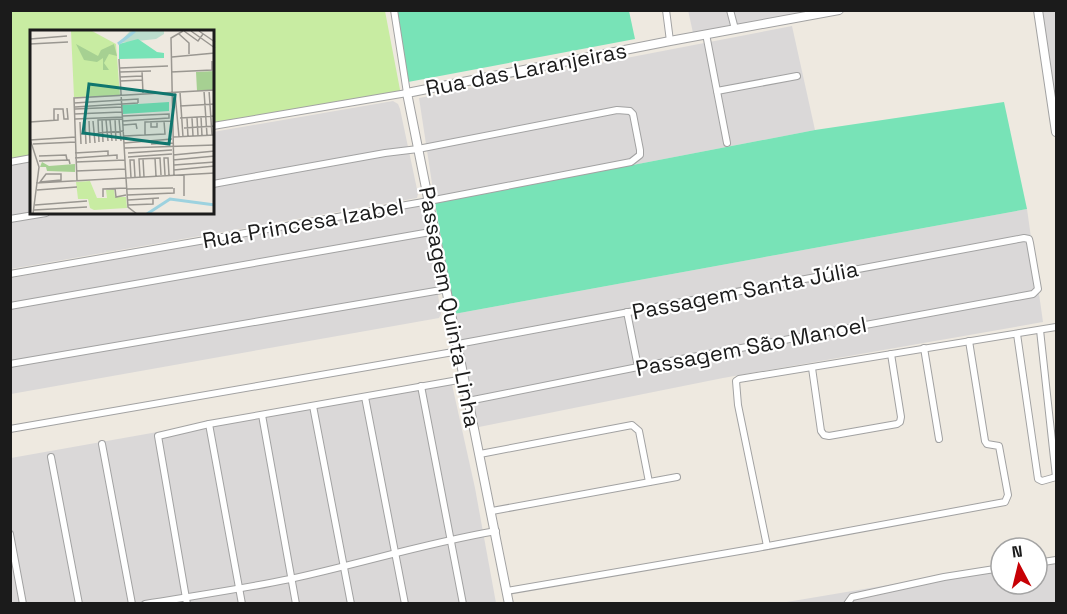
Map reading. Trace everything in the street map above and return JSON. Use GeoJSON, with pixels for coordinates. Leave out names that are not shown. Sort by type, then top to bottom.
{"type":"FeatureCollection","features":[{"type":"Feature","properties":{"kind":"street","name":"Passagem Quinta Linha"},"geometry":{"type":"LineString","coordinates":[[394,10],[407,93],[509,603]]}},
{"type":"Feature","properties":{"kind":"street"},"geometry":{"type":"LineString","coordinates":[[666,10],[670,41]]}},
{"type":"Feature","properties":{"kind":"street"},"geometry":{"type":"LineString","coordinates":[[730,10],[735,29]]}},
{"type":"Feature","properties":{"kind":"street","name":"Rua das Laranjeiras"},"geometry":{"type":"LineString","coordinates":[[214,126],[407,93],[735,29],[789,15],[838,10]]}},
{"type":"Feature","properties":{"kind":"street"},"geometry":{"type":"LineString","coordinates":[[1038,10],[1056,132]]}},
{"type":"Feature","properties":{"kind":"street"},"geometry":{"type":"LineString","coordinates":[[706,34],[728,143]]}},
{"type":"Feature","properties":{"kind":"street"},"geometry":{"type":"LineString","coordinates":[[717,91],[797,76]]}},
{"type":"Feature","properties":{"kind":"street","name":"Rua Princesa Izabel"},"geometry":{"type":"LineString","coordinates":[[10,274],[429,201],[631,162],[640,154],[633,114],[625,110],[418,149]]}},
{"type":"Feature","properties":{"kind":"street"},"geometry":{"type":"LineString","coordinates":[[214,184],[418,149]]}},
{"type":"Feature","properties":{"kind":"street"},"geometry":{"type":"LineString","coordinates":[[10,162],[30,158]]}},
{"type":"Feature","properties":{"kind":"street"},"geometry":{"type":"LineString","coordinates":[[10,219],[40,214]]}},
{"type":"Feature","properties":{"kind":"street"},"geometry":{"type":"LineString","coordinates":[[10,306],[435,231]]}},
{"type":"Feature","properties":{"kind":"street","name":"Passagem Santa Júlia"},"geometry":{"type":"LineString","coordinates":[[10,429],[459,348],[627,312],[1024,238],[1029,239],[1030,243]]}},
{"type":"Feature","properties":{"kind":"street","name":"Passagem São Manoel"},"geometry":{"type":"LineString","coordinates":[[468,401],[638,367],[1034,294],[1038,286],[1030,243]]}},
{"type":"Feature","properties":{"kind":"street"},"geometry":{"type":"LineString","coordinates":[[10,364],[447,289]]}},
{"type":"Feature","properties":{"kind":"street"},"geometry":{"type":"LineString","coordinates":[[627,312],[638,367]]}},
{"type":"Feature","properties":{"kind":"street"},"geometry":{"type":"LineString","coordinates":[[767,546],[735,385],[739,379],[1056,327]]}},
{"type":"Feature","properties":{"kind":"street"},"geometry":{"type":"LineString","coordinates":[[1017,334],[1038,478],[1042,481],[1056,477],[1040,330]]}},
{"type":"Feature","properties":{"kind":"street"},"geometry":{"type":"LineString","coordinates":[[507,591],[1005,502],[1008,495],[999,446],[986,444],[969,341]]}},
{"type":"Feature","properties":{"kind":"street"},"geometry":{"type":"LineString","coordinates":[[924,348],[939,439]]}},
{"type":"Feature","properties":{"kind":"street"},"geometry":{"type":"LineString","coordinates":[[812,368],[821,431],[824,435],[829,436],[900,422],[891,354]]}},
{"type":"Feature","properties":{"kind":"street"},"geometry":{"type":"LineString","coordinates":[[186,600],[157,438],[161,434],[464,379]]}},
{"type":"Feature","properties":{"kind":"street"},"geometry":{"type":"LineString","coordinates":[[421,386],[463,603]]}},
{"type":"Feature","properties":{"kind":"street"},"geometry":{"type":"LineString","coordinates":[[365,397],[405,603]]}},
{"type":"Feature","properties":{"kind":"street"},"geometry":{"type":"LineString","coordinates":[[313,406],[351,603]]}},
{"type":"Feature","properties":{"kind":"street"},"geometry":{"type":"LineString","coordinates":[[262,415],[296,603]]}},
{"type":"Feature","properties":{"kind":"street"},"geometry":{"type":"LineString","coordinates":[[209,424],[242,603]]}},
{"type":"Feature","properties":{"kind":"street"},"geometry":{"type":"LineString","coordinates":[[480,454],[632,425],[639,430],[649,482]]}},
{"type":"Feature","properties":{"kind":"street"},"geometry":{"type":"LineString","coordinates":[[102,444],[132,603]]}},
{"type":"Feature","properties":{"kind":"street"},"geometry":{"type":"LineString","coordinates":[[51,457],[79,603]]}},
{"type":"Feature","properties":{"kind":"street"},"geometry":{"type":"LineString","coordinates":[[492,511],[676,477]]}},
{"type":"Feature","properties":{"kind":"street"},"geometry":{"type":"LineString","coordinates":[[145,603],[186,600],[291,578],[450,539],[496,531]]}},
{"type":"Feature","properties":{"kind":"street"},"geometry":{"type":"LineString","coordinates":[[10,534],[23,603]]}},
{"type":"Feature","properties":{"kind":"street"},"geometry":{"type":"LineString","coordinates":[[847,603],[852,597],[989,570]]}},
{"type":"Feature","properties":{"kind":"shaded area"},"geometry":{"type":"Polygon","coordinates":[[[688,10],[818,11],[693,33],[688,10]]]}},
{"type":"Feature","properties":{"kind":"shaded area"},"geometry":{"type":"Polygon","coordinates":[[[1041,11],[1056,11],[1056,123],[1041,11]]]}},
{"type":"Feature","properties":{"kind":"shaded area"},"geometry":{"type":"Polygon","coordinates":[[[792,26],[815,130],[435,203],[419,98],[792,26]]]}},
{"type":"Feature","properties":{"kind":"shaded area"},"geometry":{"type":"Polygon","coordinates":[[[393,101],[400,109],[417,198],[11,269],[10,166],[30,162],[30,214],[214,214],[214,132],[393,101]]]}},
{"type":"Feature","properties":{"kind":"shaded area"},"geometry":{"type":"Polygon","coordinates":[[[424,204],[441,314],[439,318],[11,394],[11,278],[424,204]]]}},
{"type":"Feature","properties":{"kind":"shaded area"},"geometry":{"type":"Polygon","coordinates":[[[1027,209],[1043,322],[723,378],[479,427],[454,314],[1027,209]]]}},
{"type":"Feature","properties":{"kind":"shaded area"},"geometry":{"type":"Polygon","coordinates":[[[451,380],[475,488],[496,603],[11,604],[11,458],[451,380]]]}},
{"type":"Feature","properties":{"kind":"shaded area"},"geometry":{"type":"Polygon","coordinates":[[[1056,557],[1056,603],[775,604],[989,568],[989,596],[1049,596],[1049,558],[1056,557]]]}},
{"type":"Feature","properties":{"kind":"green space"},"geometry":{"type":"Polygon","coordinates":[[[11,11],[385,11],[401,95],[214,127],[214,30],[30,30],[30,157],[11,160],[11,11]]]}},
{"type":"Feature","properties":{"kind":"green space"},"geometry":{"type":"Polygon","coordinates":[[[396,11],[629,11],[635,39],[408,82],[396,11]]]}},
{"type":"Feature","properties":{"kind":"green space"},"geometry":{"type":"Polygon","coordinates":[[[1004,102],[1027,209],[454,314],[435,203],[815,130],[1004,102]]]}}]}
